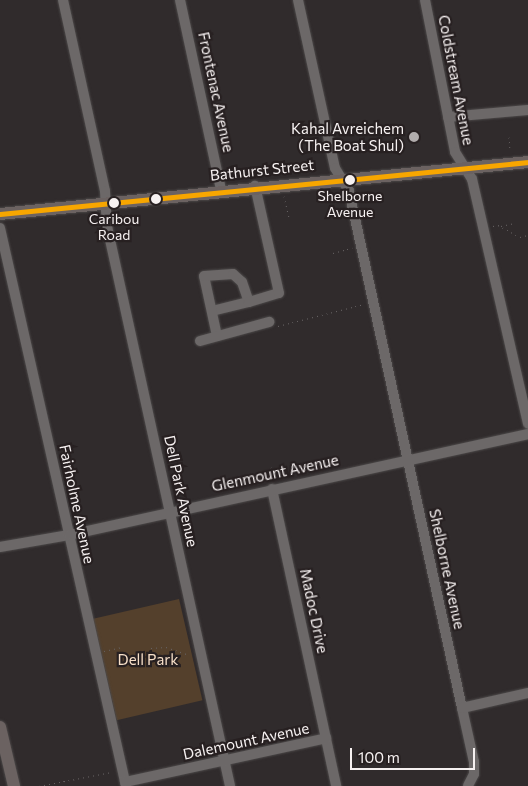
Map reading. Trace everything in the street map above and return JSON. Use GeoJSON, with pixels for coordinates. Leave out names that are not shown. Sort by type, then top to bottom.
{"type":"FeatureCollection","features":[{"type":"Feature","properties":{"kind":"main road","name":"Bathurst Street"},"geometry":{"type":"LineString","coordinates":[[0,214],[255,186],[342,180],[528,162]]}},
{"type":"Feature","properties":{"kind":"main road"},"geometry":{"type":"LineString","coordinates":[[0,727],[5,771],[14,786]]}},
{"type":"Feature","properties":{"kind":"street"},"geometry":{"type":"LineString","coordinates":[[63,0],[105,203]]}},
{"type":"Feature","properties":{"kind":"street","name":"Frontenac Avenue"},"geometry":{"type":"LineString","coordinates":[[180,0],[221,190]]}},
{"type":"Feature","properties":{"kind":"street","name":"Shelborne Avenue"},"geometry":{"type":"LineString","coordinates":[[298,0],[334,168],[349,191],[462,708]]}},
{"type":"Feature","properties":{"kind":"street","name":"Coldstream Avenue"},"geometry":{"type":"LineString","coordinates":[[425,0],[455,155],[472,179],[528,424]]}},
{"type":"Feature","properties":{"kind":"street"},"geometry":{"type":"LineString","coordinates":[[448,116],[528,110]]}},
{"type":"Feature","properties":{"kind":"street"},"geometry":{"type":"LineString","coordinates":[[212,311],[279,293],[255,186]]}},
{"type":"Feature","properties":{"kind":"street","name":"Dell Park Avenue"},"geometry":{"type":"LineString","coordinates":[[105,203],[107,226],[230,786]]}},
{"type":"Feature","properties":{"kind":"street","name":"Fairholme Avenue"},"geometry":{"type":"LineString","coordinates":[[0,228],[125,784]]}},
{"type":"Feature","properties":{"kind":"street"},"geometry":{"type":"LineString","coordinates":[[217,336],[204,276],[233,274],[242,282],[248,302]]}},
{"type":"Feature","properties":{"kind":"street"},"geometry":{"type":"LineString","coordinates":[[200,341],[269,322]]}},
{"type":"Feature","properties":{"kind":"street","name":"Glenmount Avenue"},"geometry":{"type":"LineString","coordinates":[[0,547],[69,536],[170,511],[408,458],[528,434]]}},
{"type":"Feature","properties":{"kind":"street","name":"Madoc Drive"},"geometry":{"type":"LineString","coordinates":[[274,489],[326,738]]}},
{"type":"Feature","properties":{"kind":"street"},"geometry":{"type":"LineString","coordinates":[[468,786],[474,774],[474,762],[462,708],[528,693]]}},
{"type":"Feature","properties":{"kind":"street","name":"Dalemount Avenue"},"geometry":{"type":"LineString","coordinates":[[125,784],[326,738],[336,786]]}},
{"type":"Feature","properties":{"kind":"path"},"geometry":{"type":"LineString","coordinates":[[509,137],[510,151]]}},
{"type":"Feature","properties":{"kind":"path"},"geometry":{"type":"LineString","coordinates":[[284,196],[288,217]]}},
{"type":"Feature","properties":{"kind":"path"},"geometry":{"type":"LineString","coordinates":[[482,228],[515,223]]}},
{"type":"Feature","properties":{"kind":"path"},"geometry":{"type":"LineString","coordinates":[[500,226],[520,237],[528,235]]}},
{"type":"Feature","properties":{"kind":"path"},"geometry":{"type":"LineString","coordinates":[[333,253],[360,246]]}},
{"type":"Feature","properties":{"kind":"path"},"geometry":{"type":"LineString","coordinates":[[269,322],[274,327],[372,302]]}},
{"type":"Feature","properties":{"kind":"path"},"geometry":{"type":"LineString","coordinates":[[271,468],[274,489]]}},
{"type":"Feature","properties":{"kind":"path"},"geometry":{"type":"LineString","coordinates":[[101,652],[123,647]]}},
{"type":"Feature","properties":{"kind":"path"},"geometry":{"type":"LineString","coordinates":[[151,648],[166,647],[188,655]]}},
{"type":"Feature","properties":{"kind":"path"},"geometry":{"type":"LineString","coordinates":[[39,786],[122,771]]}},
{"type":"Feature","properties":{"kind":"green space","name":"Dell Park"},"geometry":{"type":"Polygon","coordinates":[[[179,599],[202,700],[117,720],[93,619],[179,599]]]}},
{"type":"Feature","properties":{"kind":"transit line"},"geometry":{"type":"LineString","coordinates":[[0,214],[528,162]]}},
{"type":"Feature","properties":{"kind":"place","name":"Kahal Avreichem (The Boat Shul)"},"geometry":{"type":"Point","coordinates":[414,137]}},
{"type":"Feature","properties":{"kind":"place","name":"Shelborne Avenue"},"geometry":{"type":"Point","coordinates":[350,180]}},
{"type":"Feature","properties":{"kind":"place","name":"Caribou Road"},"geometry":{"type":"Point","coordinates":[114,203]}}]}
